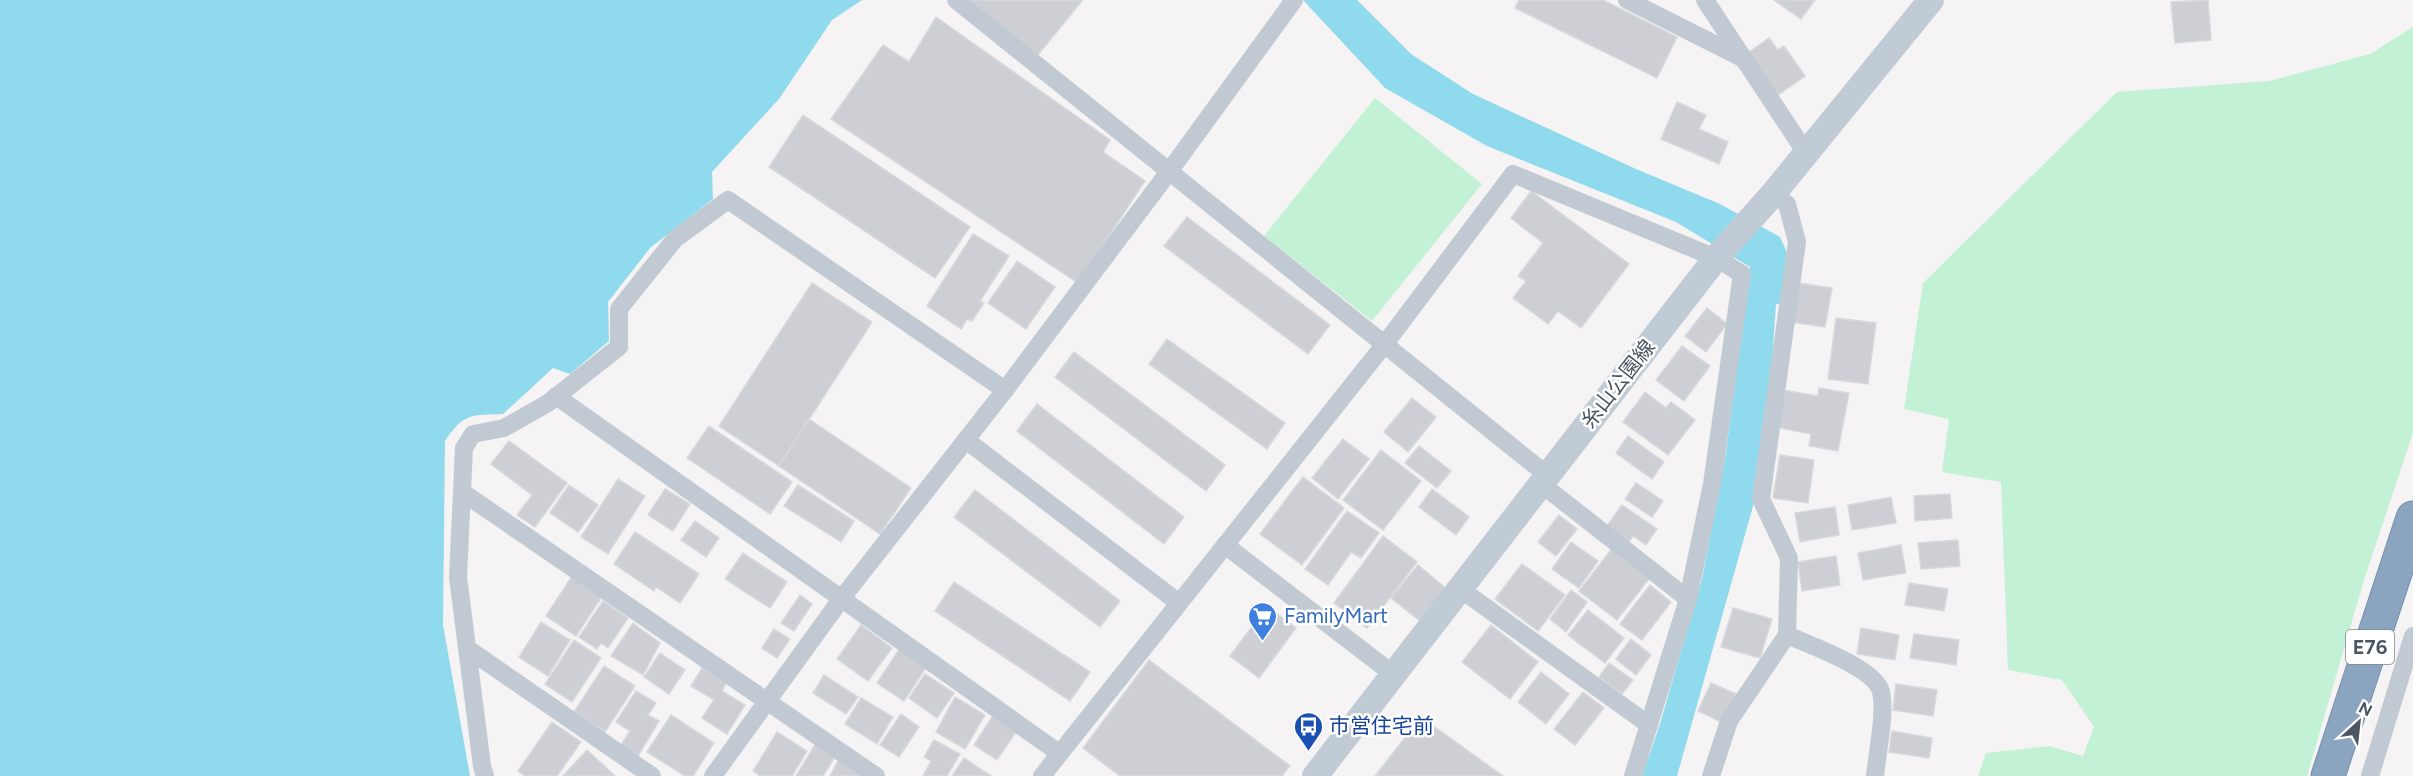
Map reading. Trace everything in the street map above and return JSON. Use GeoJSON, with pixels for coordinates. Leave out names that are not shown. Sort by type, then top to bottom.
{"type":"FeatureCollection","features":[{"type":"Feature","properties":{"kind":"highway","name":"E76"},"geometry":{"type":"LineString","coordinates":[[2328,776],[2413,518]]}},
{"type":"Feature","properties":{"kind":"main road","name":"糸山公園線"},"geometry":{"type":"LineString","coordinates":[[1315,776],[1716,258],[1773,194],[1931,0]]}},
{"type":"Feature","properties":{"kind":"street"},"geometry":{"type":"LineString","coordinates":[[956,0],[1384,345],[1688,598]]}},
{"type":"Feature","properties":{"kind":"street"},"geometry":{"type":"LineString","coordinates":[[713,776],[842,598],[1005,390],[1294,0]]}},
{"type":"Feature","properties":{"kind":"street"},"geometry":{"type":"LineString","coordinates":[[1628,0],[1745,60]]}},
{"type":"Feature","properties":{"kind":"street"},"geometry":{"type":"LineString","coordinates":[[1705,0],[1806,153]]}},
{"type":"Feature","properties":{"kind":"street"},"geometry":{"type":"LineString","coordinates":[[1042,776],[1384,345],[1513,174],[1716,258],[1742,274],[1712,484],[1688,598],[1633,776]]}},
{"type":"Feature","properties":{"kind":"street"},"geometry":{"type":"LineString","coordinates":[[1711,776],[1729,721],[1787,635],[1789,558],[1761,499],[1797,242],[1787,204],[1773,194]]}},
{"type":"Feature","properties":{"kind":"street"},"geometry":{"type":"LineString","coordinates":[[485,776],[458,577],[464,448],[473,434],[504,428],[548,403],[619,346],[620,309],[675,239],[728,200],[1005,390]]}},
{"type":"Feature","properties":{"kind":"street"},"geometry":{"type":"LineString","coordinates":[[556,396],[1059,753]]}},
{"type":"Feature","properties":{"kind":"street"},"geometry":{"type":"LineString","coordinates":[[966,440],[1179,603]]}},
{"type":"Feature","properties":{"kind":"street"},"geometry":{"type":"LineString","coordinates":[[462,492],[876,776]]}},
{"type":"Feature","properties":{"kind":"street"},"geometry":{"type":"LineString","coordinates":[[1225,544],[1393,674]]}},
{"type":"Feature","properties":{"kind":"street"},"geometry":{"type":"LineString","coordinates":[[1459,588],[1649,725]]}},
{"type":"Feature","properties":{"kind":"street"},"geometry":{"type":"LineString","coordinates":[[1787,635],[1864,670],[1881,689],[1882,705],[1875,776]]}},
{"type":"Feature","properties":{"kind":"street"},"geometry":{"type":"LineString","coordinates":[[2370,776],[2413,636]]}},
{"type":"Feature","properties":{"kind":"street"},"geometry":{"type":"LineString","coordinates":[[468,649],[652,776]]}},
{"type":"Feature","properties":{"kind":"green space"},"geometry":{"type":"Polygon","coordinates":[[[2413,27],[2413,433],[2364,580],[2307,776],[1978,776],[1986,753],[2049,746],[2083,756],[2094,727],[2062,680],[2008,670],[2001,482],[1942,472],[1949,419],[1904,409],[1923,283],[2117,92],[2269,81],[2370,54],[2413,27]]]}},
{"type":"Feature","properties":{"kind":"green space"},"geometry":{"type":"Polygon","coordinates":[[[1375,98],[1482,184],[1372,321],[1264,236],[1375,98]]]}},
{"type":"Feature","properties":{"kind":"water"},"geometry":{"type":"Polygon","coordinates":[[[0,0],[862,0],[832,20],[779,99],[712,172],[713,199],[650,248],[608,302],[609,341],[570,374],[553,368],[503,414],[469,417],[463,420],[445,441],[443,625],[470,776],[0,776],[0,0]]]}},
{"type":"Feature","properties":{"kind":"water"},"geometry":{"type":"Polygon","coordinates":[[[1303,0],[1357,0],[1411,54],[1473,94],[1636,169],[1720,204],[1780,237],[1786,250],[1789,269],[1784,305],[1776,304],[1770,391],[1759,485],[1677,776],[1642,776],[1660,724],[1702,579],[1726,452],[1750,267],[1676,222],[1487,146],[1385,88],[1303,0]]]}},
{"type":"Feature","properties":{"kind":"building"},"geometry":{"type":"Polygon","coordinates":[[[970,0],[1081,0],[1082,1],[1037,56],[970,0]]]}},
{"type":"Feature","properties":{"kind":"building"},"geometry":{"type":"Polygon","coordinates":[[[1519,0],[1603,0],[1677,37],[1657,78],[1515,8],[1519,0]]]}},
{"type":"Feature","properties":{"kind":"building"},"geometry":{"type":"Polygon","coordinates":[[[1774,0],[1815,0],[1801,19],[1774,0]]]}},
{"type":"Feature","properties":{"kind":"building"},"geometry":{"type":"Polygon","coordinates":[[[2208,0],[2211,40],[2175,43],[2171,2],[2208,0]]]}},
{"type":"Feature","properties":{"kind":"building"},"geometry":{"type":"Polygon","coordinates":[[[936,17],[1110,140],[1103,152],[1145,181],[1078,283],[831,119],[883,45],[909,62],[936,17]]]}},
{"type":"Feature","properties":{"kind":"building"},"geometry":{"type":"Polygon","coordinates":[[[1769,38],[1778,50],[1784,46],[1805,76],[1778,95],[1748,53],[1769,38]]]}},
{"type":"Feature","properties":{"kind":"building"},"geometry":{"type":"Polygon","coordinates":[[[1677,102],[1706,115],[1699,129],[1728,142],[1719,164],[1661,139],[1677,102]]]}},
{"type":"Feature","properties":{"kind":"building"},"geometry":{"type":"Polygon","coordinates":[[[803,115],[970,227],[935,278],[769,167],[803,115]]]}},
{"type":"Feature","properties":{"kind":"building"},"geometry":{"type":"Polygon","coordinates":[[[1531,191],[1629,264],[1581,328],[1558,311],[1548,324],[1513,298],[1526,281],[1518,276],[1543,243],[1511,218],[1531,191]]]}},
{"type":"Feature","properties":{"kind":"building"},"geometry":{"type":"Polygon","coordinates":[[[1187,217],[1330,325],[1308,354],[1164,246],[1187,217]]]}},
{"type":"Feature","properties":{"kind":"building"},"geometry":{"type":"Polygon","coordinates":[[[973,234],[1009,256],[980,301],[984,303],[972,321],[967,319],[961,329],[927,306],[973,234]]]}},
{"type":"Feature","properties":{"kind":"building"},"geometry":{"type":"Polygon","coordinates":[[[1017,261],[1055,287],[1026,329],[988,303],[1017,261]]]}},
{"type":"Feature","properties":{"kind":"building"},"geometry":{"type":"Polygon","coordinates":[[[812,283],[872,322],[779,466],[719,426],[812,283]]]}},
{"type":"Feature","properties":{"kind":"building"},"geometry":{"type":"Polygon","coordinates":[[[1798,283],[1832,288],[1825,327],[1791,322],[1798,283]]]}},
{"type":"Feature","properties":{"kind":"building"},"geometry":{"type":"Polygon","coordinates":[[[1707,308],[1727,324],[1706,352],[1685,336],[1707,308]]]}},
{"type":"Feature","properties":{"kind":"building"},"geometry":{"type":"Polygon","coordinates":[[[1836,318],[1876,323],[1868,384],[1828,379],[1836,318]]]}},
{"type":"Feature","properties":{"kind":"building"},"geometry":{"type":"Polygon","coordinates":[[[1167,339],[1285,423],[1267,449],[1149,364],[1167,339]]]}},
{"type":"Feature","properties":{"kind":"building"},"geometry":{"type":"Polygon","coordinates":[[[1682,346],[1710,366],[1684,401],[1656,380],[1682,346]]]}},
{"type":"Feature","properties":{"kind":"building"},"geometry":{"type":"Polygon","coordinates":[[[1074,352],[1225,465],[1206,491],[1055,377],[1074,352]]]}},
{"type":"Feature","properties":{"kind":"building"},"geometry":{"type":"Polygon","coordinates":[[[1819,388],[1849,393],[1838,451],[1809,446],[1811,434],[1776,427],[1783,390],[1818,396],[1819,388]]]}},
{"type":"Feature","properties":{"kind":"building"},"geometry":{"type":"Polygon","coordinates":[[[1645,392],[1666,408],[1671,402],[1695,420],[1668,455],[1623,422],[1645,392]]]}},
{"type":"Feature","properties":{"kind":"building"},"geometry":{"type":"Polygon","coordinates":[[[1412,398],[1436,417],[1408,452],[1384,432],[1412,398]]]}},
{"type":"Feature","properties":{"kind":"building"},"geometry":{"type":"Polygon","coordinates":[[[1037,404],[1184,517],[1164,544],[1017,431],[1037,404]]]}},
{"type":"Feature","properties":{"kind":"building"},"geometry":{"type":"Polygon","coordinates":[[[809,419],[911,488],[880,534],[779,466],[809,419]]]}},
{"type":"Feature","properties":{"kind":"building"},"geometry":{"type":"Polygon","coordinates":[[[709,426],[792,482],[770,514],[687,458],[709,426]]]}},
{"type":"Feature","properties":{"kind":"building"},"geometry":{"type":"Polygon","coordinates":[[[1628,436],[1664,462],[1652,479],[1616,453],[1628,436]]]}},
{"type":"Feature","properties":{"kind":"building"},"geometry":{"type":"Polygon","coordinates":[[[1343,439],[1369,459],[1338,499],[1312,478],[1343,439]]]}},
{"type":"Feature","properties":{"kind":"building"},"geometry":{"type":"Polygon","coordinates":[[[509,441],[567,483],[535,527],[517,515],[532,495],[491,464],[509,441]]]}},
{"type":"Feature","properties":{"kind":"building"},"geometry":{"type":"Polygon","coordinates":[[[1419,446],[1451,471],[1437,488],[1405,463],[1419,446]]]}},
{"type":"Feature","properties":{"kind":"building"},"geometry":{"type":"Polygon","coordinates":[[[1381,450],[1421,481],[1383,530],[1343,500],[1381,450]]]}},
{"type":"Feature","properties":{"kind":"building"},"geometry":{"type":"Polygon","coordinates":[[[1780,455],[1814,460],[1808,503],[1773,498],[1780,455]]]}},
{"type":"Feature","properties":{"kind":"building"},"geometry":{"type":"Polygon","coordinates":[[[1303,477],[1344,508],[1302,565],[1260,534],[1303,477]]]}},
{"type":"Feature","properties":{"kind":"building"},"geometry":{"type":"Polygon","coordinates":[[[618,479],[645,496],[608,554],[581,537],[618,479]]]}},
{"type":"Feature","properties":{"kind":"building"},"geometry":{"type":"Polygon","coordinates":[[[1636,483],[1663,501],[1652,517],[1625,499],[1636,483]]]}},
{"type":"Feature","properties":{"kind":"building"},"geometry":{"type":"Polygon","coordinates":[[[569,485],[598,505],[578,532],[550,513],[569,485]]]}},
{"type":"Feature","properties":{"kind":"building"},"geometry":{"type":"Polygon","coordinates":[[[798,485],[854,521],[841,542],[784,506],[798,485]]]}},
{"type":"Feature","properties":{"kind":"building"},"geometry":{"type":"Polygon","coordinates":[[[665,489],[690,504],[673,531],[648,515],[665,489]]]}},
{"type":"Feature","properties":{"kind":"building"},"geometry":{"type":"Polygon","coordinates":[[[1432,489],[1469,517],[1456,535],[1419,507],[1432,489]]]}},
{"type":"Feature","properties":{"kind":"building"},"geometry":{"type":"Polygon","coordinates":[[[975,490],[1120,601],[1100,627],[954,517],[975,490]]]}},
{"type":"Feature","properties":{"kind":"building"},"geometry":{"type":"Polygon","coordinates":[[[1950,494],[1952,518],[1915,521],[1914,496],[1950,494]]]}},
{"type":"Feature","properties":{"kind":"building"},"geometry":{"type":"Polygon","coordinates":[[[1891,497],[1896,523],[1852,530],[1848,505],[1891,497]]]}},
{"type":"Feature","properties":{"kind":"building"},"geometry":{"type":"Polygon","coordinates":[[[1622,505],[1657,529],[1646,545],[1633,536],[1627,545],[1604,530],[1622,505]]]}},
{"type":"Feature","properties":{"kind":"building"},"geometry":{"type":"Polygon","coordinates":[[[1835,507],[1839,535],[1800,542],[1795,513],[1835,507]]]}},
{"type":"Feature","properties":{"kind":"building"},"geometry":{"type":"Polygon","coordinates":[[[1347,511],[1379,533],[1361,558],[1351,552],[1328,585],[1305,569],[1347,511]]]}},
{"type":"Feature","properties":{"kind":"building"},"geometry":{"type":"Polygon","coordinates":[[[1559,515],[1577,529],[1556,556],[1538,542],[1559,515]]]}},
{"type":"Feature","properties":{"kind":"building"},"geometry":{"type":"Polygon","coordinates":[[[695,521],[719,538],[706,557],[681,540],[695,521]]]}},
{"type":"Feature","properties":{"kind":"building"},"geometry":{"type":"Polygon","coordinates":[[[635,532],[699,574],[680,603],[656,587],[654,591],[614,564],[635,532]]]}},
{"type":"Feature","properties":{"kind":"building"},"geometry":{"type":"Polygon","coordinates":[[[1383,536],[1417,562],[1367,628],[1334,603],[1383,536]]]}},
{"type":"Feature","properties":{"kind":"building"},"geometry":{"type":"Polygon","coordinates":[[[1958,540],[1960,566],[1921,569],[1918,543],[1958,540]]]}},
{"type":"Feature","properties":{"kind":"building"},"geometry":{"type":"Polygon","coordinates":[[[1571,542],[1598,561],[1579,588],[1552,569],[1571,542]]]}},
{"type":"Feature","properties":{"kind":"building"},"geometry":{"type":"Polygon","coordinates":[[[1901,545],[1906,573],[1863,580],[1858,553],[1901,545]]]}},
{"type":"Feature","properties":{"kind":"building"},"geometry":{"type":"Polygon","coordinates":[[[1611,550],[1649,579],[1617,620],[1579,591],[1611,550]]]}},
{"type":"Feature","properties":{"kind":"building"},"geometry":{"type":"Polygon","coordinates":[[[743,553],[787,582],[770,608],[725,579],[743,553]]]}},
{"type":"Feature","properties":{"kind":"building"},"geometry":{"type":"Polygon","coordinates":[[[1836,556],[1840,585],[1802,591],[1798,562],[1836,556]]]}},
{"type":"Feature","properties":{"kind":"building"},"geometry":{"type":"Polygon","coordinates":[[[1522,564],[1565,595],[1538,631],[1495,599],[1522,564]]]}},
{"type":"Feature","properties":{"kind":"building"},"geometry":{"type":"Polygon","coordinates":[[[1418,565],[1447,589],[1420,621],[1391,598],[1418,565]]]}},
{"type":"Feature","properties":{"kind":"building"},"geometry":{"type":"Polygon","coordinates":[[[572,576],[603,595],[576,636],[546,616],[572,576]]]}},
{"type":"Feature","properties":{"kind":"building"},"geometry":{"type":"Polygon","coordinates":[[[954,582],[1090,672],[1070,701],[935,611],[954,582]]]}},
{"type":"Feature","properties":{"kind":"building"},"geometry":{"type":"Polygon","coordinates":[[[1909,583],[1948,589],[1944,611],[1905,605],[1909,583]]]}},
{"type":"Feature","properties":{"kind":"building"},"geometry":{"type":"Polygon","coordinates":[[[1650,585],[1671,602],[1642,640],[1620,624],[1650,585]]]}},
{"type":"Feature","properties":{"kind":"building"},"geometry":{"type":"Polygon","coordinates":[[[1571,590],[1587,602],[1566,632],[1550,619],[1571,590]]]}},
{"type":"Feature","properties":{"kind":"building"},"geometry":{"type":"Polygon","coordinates":[[[800,595],[812,604],[794,631],[781,623],[800,595]]]}},
{"type":"Feature","properties":{"kind":"building"},"geometry":{"type":"Polygon","coordinates":[[[603,601],[628,618],[608,648],[601,643],[597,649],[579,637],[603,601]]]}},
{"type":"Feature","properties":{"kind":"building","name":"FamilyMart"},"geometry":{"type":"Polygon","coordinates":[[[1267,606],[1296,628],[1259,678],[1230,656],[1267,606]]]}},
{"type":"Feature","properties":{"kind":"building"},"geometry":{"type":"Polygon","coordinates":[[[1733,608],[1772,619],[1760,658],[1721,647],[1733,608]]]}},
{"type":"Feature","properties":{"kind":"building"},"geometry":{"type":"Polygon","coordinates":[[[1588,610],[1624,638],[1605,663],[1568,635],[1588,610]]]}},
{"type":"Feature","properties":{"kind":"building"},"geometry":{"type":"Polygon","coordinates":[[[541,622],[570,640],[548,676],[519,657],[541,622]]]}},
{"type":"Feature","properties":{"kind":"building"},"geometry":{"type":"Polygon","coordinates":[[[633,623],[660,643],[643,675],[611,656],[633,623]]]}},
{"type":"Feature","properties":{"kind":"building"},"geometry":{"type":"Polygon","coordinates":[[[861,625],[892,648],[868,681],[837,659],[861,625]]]}},
{"type":"Feature","properties":{"kind":"building"},"geometry":{"type":"Polygon","coordinates":[[[1491,625],[1538,662],[1510,699],[1462,662],[1491,625]]]}},
{"type":"Feature","properties":{"kind":"building"},"geometry":{"type":"Polygon","coordinates":[[[1861,628],[1899,635],[1895,660],[1857,654],[1861,628]]]}},
{"type":"Feature","properties":{"kind":"building"},"geometry":{"type":"Polygon","coordinates":[[[774,629],[790,639],[777,658],[762,648],[774,629]]]}},
{"type":"Feature","properties":{"kind":"building"},"geometry":{"type":"Polygon","coordinates":[[[1914,634],[1959,640],[1956,665],[1910,658],[1914,634]]]}},
{"type":"Feature","properties":{"kind":"building"},"geometry":{"type":"Polygon","coordinates":[[[1631,639],[1651,655],[1636,675],[1616,659],[1631,639]]]}},
{"type":"Feature","properties":{"kind":"building"},"geometry":{"type":"Polygon","coordinates":[[[574,640],[601,658],[572,702],[545,684],[574,640]]]}},
{"type":"Feature","properties":{"kind":"building"},"geometry":{"type":"Polygon","coordinates":[[[900,648],[927,666],[904,701],[877,683],[900,648]]]}},
{"type":"Feature","properties":{"kind":"building"},"geometry":{"type":"Polygon","coordinates":[[[660,653],[685,670],[669,694],[644,677],[660,653]]]}},
{"type":"Feature","properties":{"kind":"building"},"geometry":{"type":"Polygon","coordinates":[[[1149,660],[1290,766],[1282,776],[1120,776],[1083,748],[1149,660]]]}},
{"type":"Feature","properties":{"kind":"building"},"geometry":{"type":"Polygon","coordinates":[[[1609,663],[1633,680],[1622,694],[1599,677],[1609,663]]]}},
{"type":"Feature","properties":{"kind":"building"},"geometry":{"type":"Polygon","coordinates":[[[604,666],[635,686],[605,732],[574,712],[604,666]]]}},
{"type":"Feature","properties":{"kind":"building"},"geometry":{"type":"Polygon","coordinates":[[[702,668],[726,683],[722,691],[745,705],[727,734],[702,718],[714,700],[691,686],[702,668]]]}},
{"type":"Feature","properties":{"kind":"building"},"geometry":{"type":"Polygon","coordinates":[[[1541,672],[1569,694],[1546,724],[1518,702],[1541,672]]]}},
{"type":"Feature","properties":{"kind":"building"},"geometry":{"type":"Polygon","coordinates":[[[925,674],[954,693],[937,718],[909,698],[925,674]]]}},
{"type":"Feature","properties":{"kind":"building"},"geometry":{"type":"Polygon","coordinates":[[[824,675],[858,697],[846,714],[813,693],[824,675]]]}},
{"type":"Feature","properties":{"kind":"building"},"geometry":{"type":"Polygon","coordinates":[[[1711,683],[1736,694],[1723,723],[1698,711],[1711,683]]]}},
{"type":"Feature","properties":{"kind":"building"},"geometry":{"type":"Polygon","coordinates":[[[1896,684],[1937,690],[1933,716],[1893,710],[1896,684]]]}},
{"type":"Feature","properties":{"kind":"building"},"geometry":{"type":"Polygon","coordinates":[[[636,691],[656,703],[648,715],[659,721],[638,756],[621,745],[630,731],[616,722],[636,691]]]}},
{"type":"Feature","properties":{"kind":"building"},"geometry":{"type":"Polygon","coordinates":[[[1583,692],[1604,708],[1575,745],[1554,729],[1583,692]]]}},
{"type":"Feature","properties":{"kind":"building"},"geometry":{"type":"Polygon","coordinates":[[[955,697],[985,715],[965,749],[936,732],[955,697]]]}},
{"type":"Feature","properties":{"kind":"building"},"geometry":{"type":"Polygon","coordinates":[[[861,698],[893,717],[877,744],[845,724],[861,698]]]}},
{"type":"Feature","properties":{"kind":"building"},"geometry":{"type":"Polygon","coordinates":[[[901,714],[919,727],[899,757],[880,745],[901,714]]]}},
{"type":"Feature","properties":{"kind":"building"},"geometry":{"type":"Polygon","coordinates":[[[994,714],[1018,729],[997,760],[974,745],[994,714]]]}},
{"type":"Feature","properties":{"kind":"building"},"geometry":{"type":"Polygon","coordinates":[[[671,715],[714,743],[693,776],[685,776],[647,752],[671,715]]]}},
{"type":"Feature","properties":{"kind":"building"},"geometry":{"type":"Polygon","coordinates":[[[1421,717],[1503,776],[1375,776],[1421,717]]]}},
{"type":"Feature","properties":{"kind":"building"},"geometry":{"type":"Polygon","coordinates":[[[552,722],[581,742],[557,776],[525,776],[518,771],[552,722]]]}},
{"type":"Feature","properties":{"kind":"building"},"geometry":{"type":"Polygon","coordinates":[[[1892,731],[1932,738],[1929,758],[1889,752],[1892,731]]]}},
{"type":"Feature","properties":{"kind":"building"},"geometry":{"type":"Polygon","coordinates":[[[777,732],[807,751],[792,776],[760,776],[753,771],[777,732]]]}},
{"type":"Feature","properties":{"kind":"building"},"geometry":{"type":"Polygon","coordinates":[[[818,740],[838,752],[823,776],[796,776],[818,740]]]}},
{"type":"Feature","properties":{"kind":"building"},"geometry":{"type":"Polygon","coordinates":[[[934,740],[960,754],[947,776],[923,776],[931,761],[924,757],[934,740]]]}},
{"type":"Feature","properties":{"kind":"building"},"geometry":{"type":"Polygon","coordinates":[[[587,750],[615,776],[563,776],[587,750]]]}},
{"type":"Feature","properties":{"kind":"building"},"geometry":{"type":"Polygon","coordinates":[[[964,758],[991,776],[952,776],[964,758]]]}},
{"type":"Feature","properties":{"kind":"building"},"geometry":{"type":"Polygon","coordinates":[[[839,759],[869,776],[830,776],[839,759]]]}},
{"type":"Feature","properties":{"kind":"place","name":"FamilyMart"},"geometry":{"type":"Point","coordinates":[1263,642]}},
{"type":"Feature","properties":{"kind":"place","name":"市営住宅前"},"geometry":{"type":"Point","coordinates":[1308,752]}}]}
